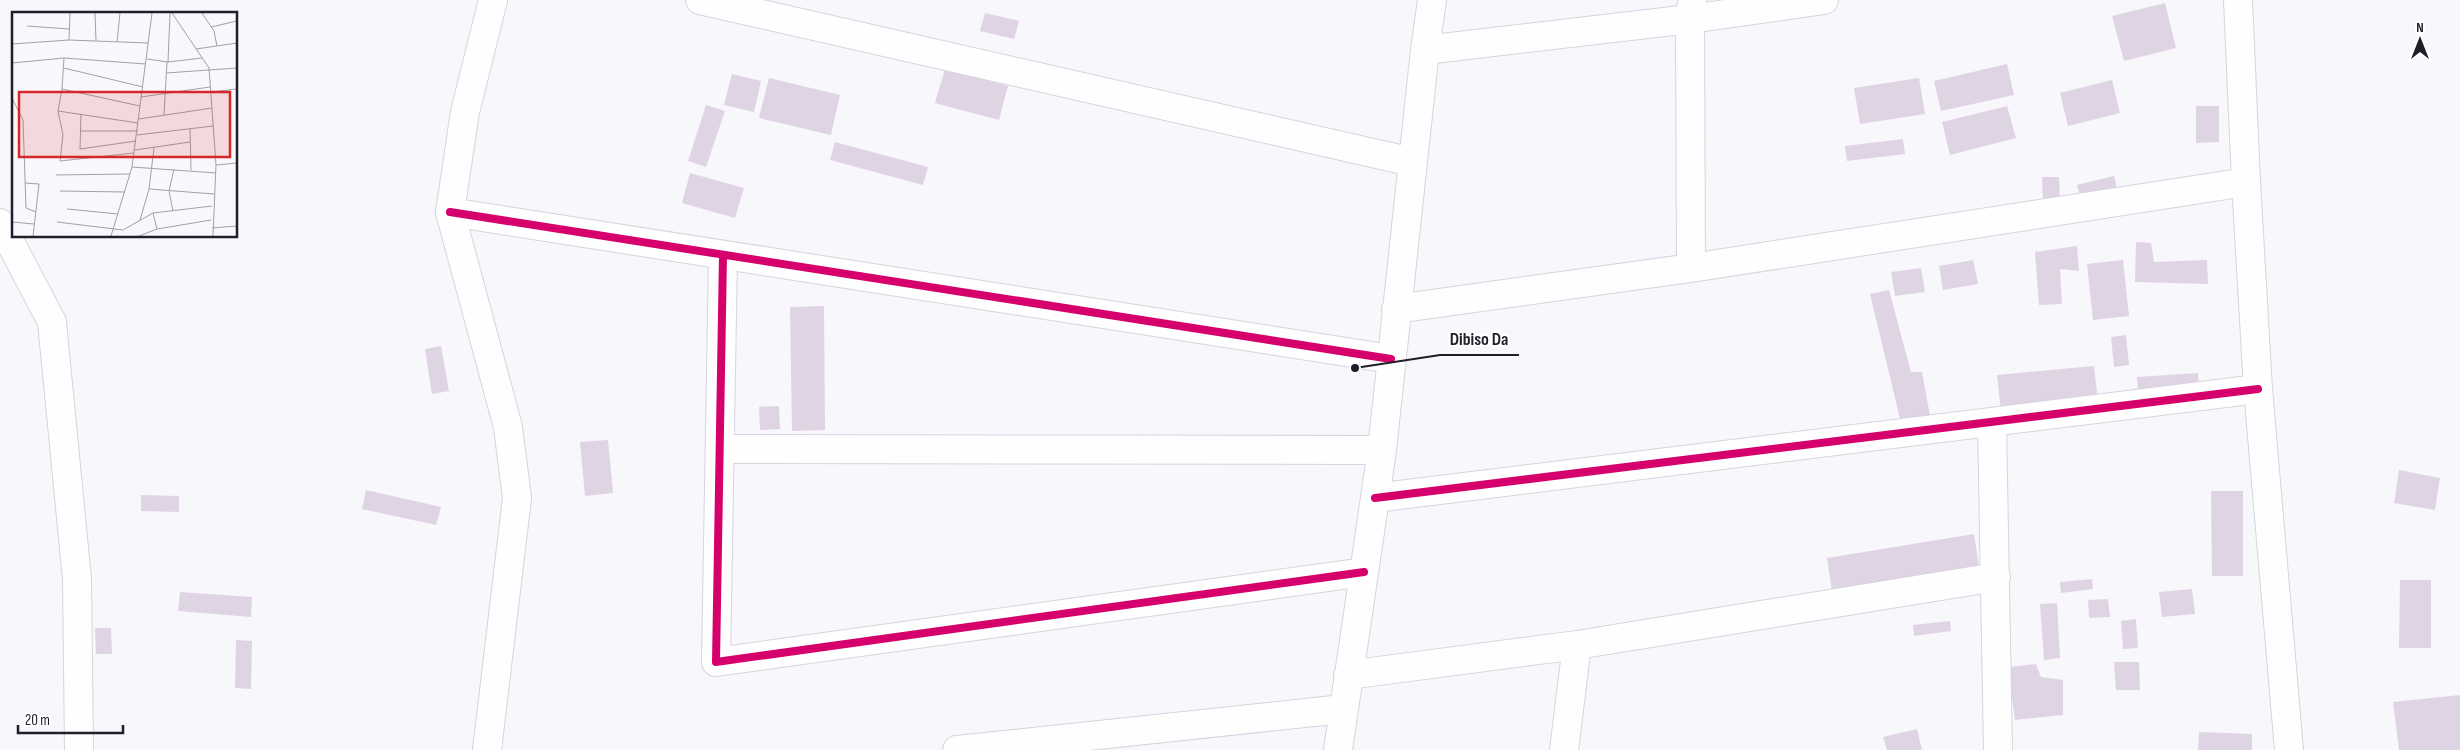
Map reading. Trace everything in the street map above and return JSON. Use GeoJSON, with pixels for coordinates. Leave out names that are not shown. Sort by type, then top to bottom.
{"type":"FeatureCollection","features":[{"type":"Feature","properties":{"kind":"street"},"geometry":{"type":"LineString","coordinates":[[488,750],[517,498],[508,427],[450,212],[464,112],[493,0]]}},
{"type":"Feature","properties":{"kind":"street"},"geometry":{"type":"LineString","coordinates":[[700,0],[1412,162]]}},
{"type":"Feature","properties":{"kind":"street"},"geometry":{"type":"LineString","coordinates":[[1338,750],[1382,450],[1424,50],[1432,0]]}},
{"type":"Feature","properties":{"kind":"street"},"geometry":{"type":"LineString","coordinates":[[1424,50],[1691,10],[1824,0]]}},
{"type":"Feature","properties":{"kind":"street"},"geometry":{"type":"LineString","coordinates":[[2242,0],[2238,0],[2258,389],[2288,750]]}},
{"type":"Feature","properties":{"kind":"street"},"geometry":{"type":"LineString","coordinates":[[1691,10],[1691,268]]}},
{"type":"Feature","properties":{"kind":"street"},"geometry":{"type":"LineString","coordinates":[[1396,309],[1691,268],[2246,182]]}},
{"type":"Feature","properties":{"kind":"street"},"geometry":{"type":"LineString","coordinates":[[450,212],[1391,359]]}},
{"type":"Feature","properties":{"kind":"street"},"geometry":{"type":"LineString","coordinates":[[0,223],[52,322],[77,579],[79,750]]}},
{"type":"Feature","properties":{"kind":"street"},"geometry":{"type":"LineString","coordinates":[[723,255],[716,662],[1364,572]]}},
{"type":"Feature","properties":{"kind":"street"},"geometry":{"type":"LineString","coordinates":[[1375,498],[2258,389]]}},
{"type":"Feature","properties":{"kind":"street"},"geometry":{"type":"LineString","coordinates":[[1992,423],[1998,750]]}},
{"type":"Feature","properties":{"kind":"street"},"geometry":{"type":"LineString","coordinates":[[720,449],[1382,450]]}},
{"type":"Feature","properties":{"kind":"street"},"geometry":{"type":"LineString","coordinates":[[1348,675],[1577,645],[1996,577]]}},
{"type":"Feature","properties":{"kind":"street"},"geometry":{"type":"LineString","coordinates":[[1564,750],[1577,645]]}},
{"type":"Feature","properties":{"kind":"street"},"geometry":{"type":"LineString","coordinates":[[957,750],[1343,710]]}},
{"type":"Feature","properties":{"kind":"building"},"geometry":{"type":"Polygon","coordinates":[[[2165,3],[2176,48],[2124,61],[2112,16],[2165,3]]]}},
{"type":"Feature","properties":{"kind":"building"},"geometry":{"type":"Polygon","coordinates":[[[985,13],[1019,21],[1014,39],[980,31],[985,13]]]}},
{"type":"Feature","properties":{"kind":"building"},"geometry":{"type":"Polygon","coordinates":[[[2007,64],[2014,95],[1941,111],[1934,81],[2007,64]]]}},
{"type":"Feature","properties":{"kind":"building"},"geometry":{"type":"Polygon","coordinates":[[[945,69],[1008,86],[999,120],[935,103],[945,69]]]}},
{"type":"Feature","properties":{"kind":"building"},"geometry":{"type":"Polygon","coordinates":[[[732,74],[761,81],[754,112],[724,105],[732,74]]]}},
{"type":"Feature","properties":{"kind":"building"},"geometry":{"type":"Polygon","coordinates":[[[769,78],[840,95],[831,135],[759,118],[769,78]]]}},
{"type":"Feature","properties":{"kind":"building"},"geometry":{"type":"Polygon","coordinates":[[[1919,78],[1925,114],[1860,124],[1854,88],[1919,78]]]}},
{"type":"Feature","properties":{"kind":"building"},"geometry":{"type":"Polygon","coordinates":[[[2112,80],[2120,113],[2068,126],[2060,93],[2112,80]]]}},
{"type":"Feature","properties":{"kind":"building"},"geometry":{"type":"Polygon","coordinates":[[[706,105],[725,111],[706,167],[688,161],[706,105]]]}},
{"type":"Feature","properties":{"kind":"building"},"geometry":{"type":"Polygon","coordinates":[[[2007,106],[2016,138],[1950,155],[1942,122],[2007,106]]]}},
{"type":"Feature","properties":{"kind":"building"},"geometry":{"type":"Polygon","coordinates":[[[2196,106],[2219,106],[2219,142],[2196,143],[2196,106]]]}},
{"type":"Feature","properties":{"kind":"building"},"geometry":{"type":"Polygon","coordinates":[[[1903,139],[1905,154],[1847,161],[1845,146],[1903,139]]]}},
{"type":"Feature","properties":{"kind":"building"},"geometry":{"type":"Polygon","coordinates":[[[835,142],[928,167],[923,185],[830,160],[835,142]]]}},
{"type":"Feature","properties":{"kind":"building"},"geometry":{"type":"Polygon","coordinates":[[[690,173],[744,188],[735,218],[682,203],[690,173]]]}},
{"type":"Feature","properties":{"kind":"building"},"geometry":{"type":"Polygon","coordinates":[[[2114,176],[2118,192],[2081,200],[2077,185],[2114,176]]]}},
{"type":"Feature","properties":{"kind":"building"},"geometry":{"type":"Polygon","coordinates":[[[2042,177],[2059,177],[2060,204],[2043,204],[2042,177]]]}},
{"type":"Feature","properties":{"kind":"building"},"geometry":{"type":"Polygon","coordinates":[[[2136,242],[2151,243],[2154,262],[2207,260],[2208,284],[2135,282],[2136,242]]]}},
{"type":"Feature","properties":{"kind":"building"},"geometry":{"type":"Polygon","coordinates":[[[2077,246],[2079,271],[2060,269],[2062,304],[2039,305],[2035,252],[2077,246]]]}},
{"type":"Feature","properties":{"kind":"building"},"geometry":{"type":"Polygon","coordinates":[[[1973,260],[1978,284],[1943,290],[1939,266],[1973,260]]]}},
{"type":"Feature","properties":{"kind":"building"},"geometry":{"type":"Polygon","coordinates":[[[2123,260],[2129,316],[2093,320],[2087,264],[2123,260]]]}},
{"type":"Feature","properties":{"kind":"building"},"geometry":{"type":"Polygon","coordinates":[[[1921,268],[1925,292],[1895,296],[1891,272],[1921,268]]]}},
{"type":"Feature","properties":{"kind":"building"},"geometry":{"type":"Polygon","coordinates":[[[1889,290],[1911,372],[1922,372],[1931,421],[1901,423],[1870,294],[1889,290]]]}},
{"type":"Feature","properties":{"kind":"building"},"geometry":{"type":"Polygon","coordinates":[[[824,306],[825,430],[792,431],[790,307],[824,306]]]}},
{"type":"Feature","properties":{"kind":"building"},"geometry":{"type":"Polygon","coordinates":[[[2126,335],[2129,365],[2114,367],[2111,337],[2126,335]]]}},
{"type":"Feature","properties":{"kind":"building"},"geometry":{"type":"Polygon","coordinates":[[[441,346],[449,391],[432,394],[425,349],[441,346]]]}},
{"type":"Feature","properties":{"kind":"building"},"geometry":{"type":"Polygon","coordinates":[[[2094,366],[2098,403],[2001,412],[1997,375],[2094,366]]]}},
{"type":"Feature","properties":{"kind":"building"},"geometry":{"type":"Polygon","coordinates":[[[2198,373],[2199,388],[2138,392],[2137,377],[2198,373]]]}},
{"type":"Feature","properties":{"kind":"building"},"geometry":{"type":"Polygon","coordinates":[[[779,406],[780,429],[760,430],[759,407],[779,406]]]}},
{"type":"Feature","properties":{"kind":"building"},"geometry":{"type":"Polygon","coordinates":[[[608,440],[613,493],[585,496],[580,442],[608,440]]]}},
{"type":"Feature","properties":{"kind":"building"},"geometry":{"type":"Polygon","coordinates":[[[2399,470],[2440,478],[2435,510],[2394,503],[2399,470]]]}},
{"type":"Feature","properties":{"kind":"building"},"geometry":{"type":"Polygon","coordinates":[[[366,490],[441,507],[436,525],[362,509],[366,490]]]}},
{"type":"Feature","properties":{"kind":"building"},"geometry":{"type":"Polygon","coordinates":[[[2211,491],[2243,491],[2243,576],[2212,576],[2211,491]]]}},
{"type":"Feature","properties":{"kind":"building"},"geometry":{"type":"Polygon","coordinates":[[[141,495],[179,496],[179,512],[141,511],[141,495]]]}},
{"type":"Feature","properties":{"kind":"building"},"geometry":{"type":"Polygon","coordinates":[[[1974,534],[1979,567],[1832,591],[1827,558],[1974,534]]]}},
{"type":"Feature","properties":{"kind":"building"},"geometry":{"type":"Polygon","coordinates":[[[2092,579],[2093,589],[2061,593],[2060,582],[2092,579]]]}},
{"type":"Feature","properties":{"kind":"building"},"geometry":{"type":"Polygon","coordinates":[[[2400,580],[2431,580],[2431,648],[2399,648],[2400,580]]]}},
{"type":"Feature","properties":{"kind":"building"},"geometry":{"type":"Polygon","coordinates":[[[2192,589],[2195,614],[2162,617],[2159,592],[2192,589]]]}},
{"type":"Feature","properties":{"kind":"building"},"geometry":{"type":"Polygon","coordinates":[[[180,592],[252,597],[251,617],[178,611],[180,592]]]}},
{"type":"Feature","properties":{"kind":"building"},"geometry":{"type":"Polygon","coordinates":[[[2108,599],[2110,617],[2089,618],[2088,600],[2108,599]]]}},
{"type":"Feature","properties":{"kind":"building"},"geometry":{"type":"Polygon","coordinates":[[[2057,603],[2060,658],[2044,660],[2040,604],[2057,603]]]}},
{"type":"Feature","properties":{"kind":"building"},"geometry":{"type":"Polygon","coordinates":[[[2136,619],[2138,648],[2123,649],[2121,621],[2136,619]]]}},
{"type":"Feature","properties":{"kind":"building"},"geometry":{"type":"Polygon","coordinates":[[[1950,621],[1951,631],[1914,636],[1913,625],[1950,621]]]}},
{"type":"Feature","properties":{"kind":"building"},"geometry":{"type":"Polygon","coordinates":[[[95,628],[111,628],[112,654],[96,654],[95,628]]]}},
{"type":"Feature","properties":{"kind":"building"},"geometry":{"type":"Polygon","coordinates":[[[236,640],[252,641],[251,689],[235,688],[236,640]]]}},
{"type":"Feature","properties":{"kind":"building"},"geometry":{"type":"Polygon","coordinates":[[[2114,662],[2139,662],[2140,690],[2116,690],[2114,662]]]}},
{"type":"Feature","properties":{"kind":"building"},"geometry":{"type":"Polygon","coordinates":[[[2036,664],[2041,677],[2063,680],[2063,715],[2015,720],[2008,667],[2036,664]]]}},
{"type":"Feature","properties":{"kind":"building"},"geometry":{"type":"Polygon","coordinates":[[[2460,695],[2460,750],[2399,750],[2393,702],[2460,695]]]}},
{"type":"Feature","properties":{"kind":"building"},"geometry":{"type":"Polygon","coordinates":[[[1917,729],[1922,750],[1887,750],[1883,737],[1917,729]]]}},
{"type":"Feature","properties":{"kind":"building"},"geometry":{"type":"Polygon","coordinates":[[[2199,732],[2252,734],[2252,750],[2198,750],[2199,732]]]}},
{"type":"Feature","properties":{"kind":"cycle path"},"geometry":{"type":"LineString","coordinates":[[450,212],[1391,359]]}},
{"type":"Feature","properties":{"kind":"cycle path"},"geometry":{"type":"LineString","coordinates":[[723,255],[716,662],[1364,572]]}},
{"type":"Feature","properties":{"kind":"cycle path"},"geometry":{"type":"LineString","coordinates":[[1375,498],[2258,389]]}},
{"type":"Feature","properties":{"kind":"place","name":"Dibiso Da"},"geometry":{"type":"Point","coordinates":[1355,368]}}]}
